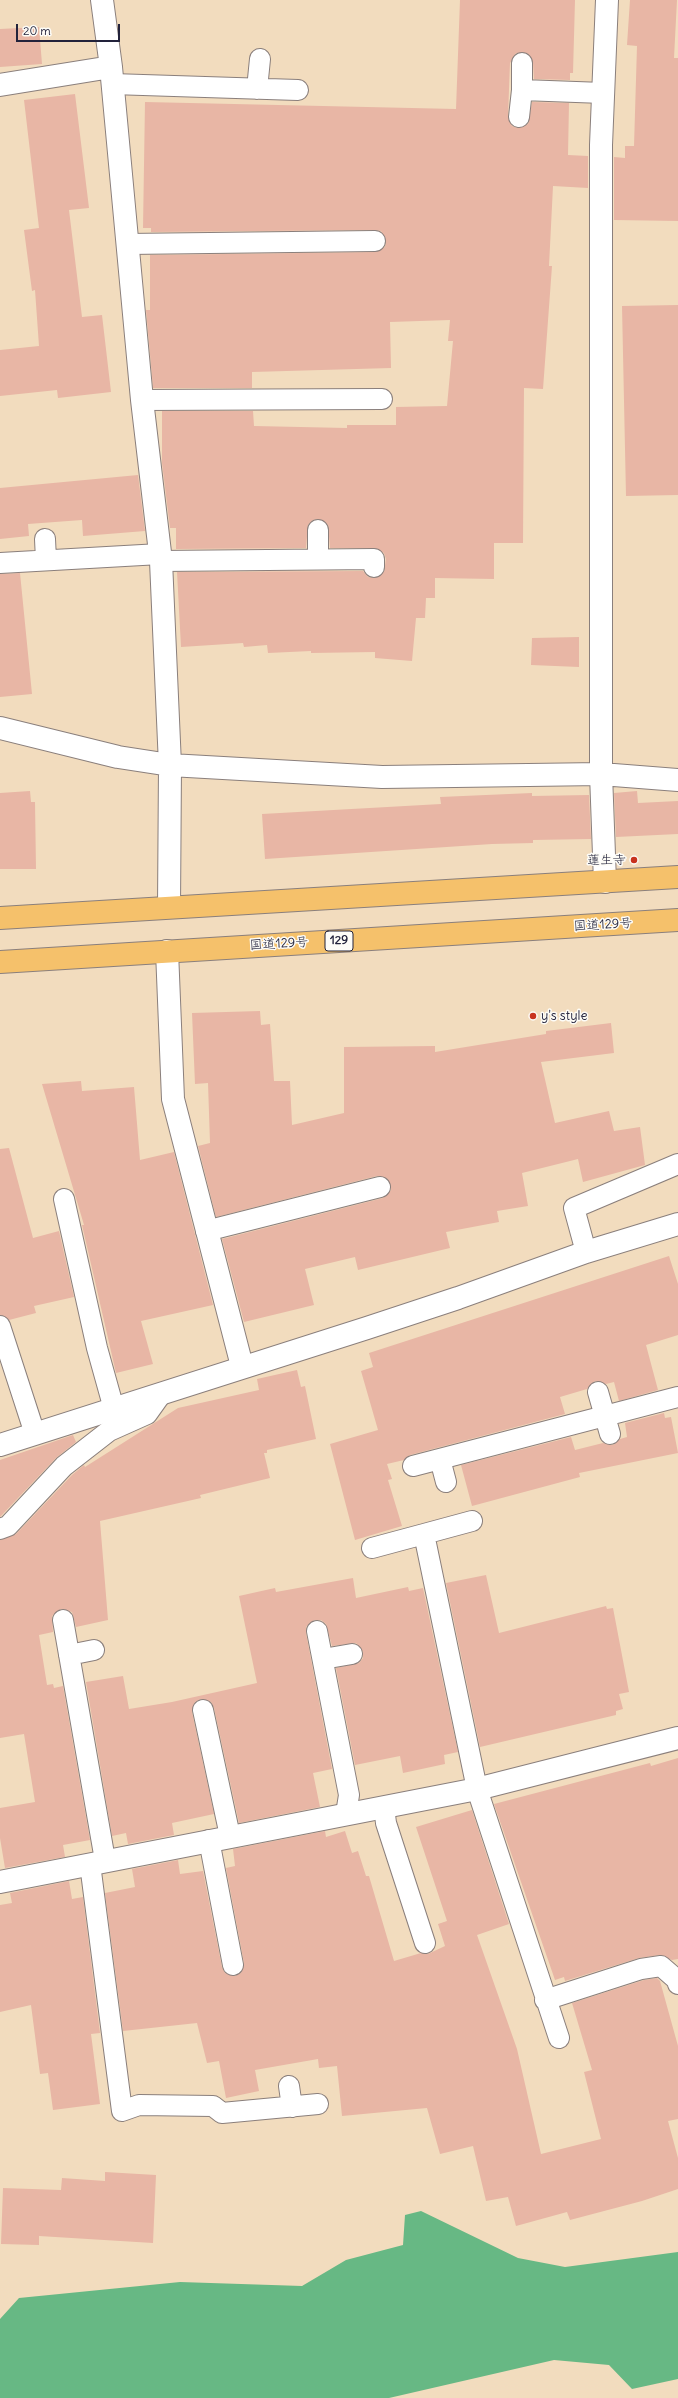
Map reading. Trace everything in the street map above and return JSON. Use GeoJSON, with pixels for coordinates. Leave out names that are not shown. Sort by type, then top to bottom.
{"type":"FeatureCollection","features":[{"type":"Feature","properties":{"kind":"highway"},"geometry":{"type":"LineString","coordinates":[[0,918],[678,877]]}},
{"type":"Feature","properties":{"kind":"highway","name":"国道129号"},"geometry":{"type":"LineString","coordinates":[[0,962],[678,920]]}},
{"type":"Feature","properties":{"kind":"street"},"geometry":{"type":"LineString","coordinates":[[102,0],[112,75],[142,400],[160,557],[170,765],[169,907]]}},
{"type":"Feature","properties":{"kind":"street"},"geometry":{"type":"LineString","coordinates":[[605,882],[600,774],[601,145],[607,0]]}},
{"type":"Feature","properties":{"kind":"street"},"geometry":{"type":"LineString","coordinates":[[0,85],[112,75]]}},
{"type":"Feature","properties":{"kind":"street"},"geometry":{"type":"LineString","coordinates":[[0,728],[118,756],[170,765],[382,777],[600,774],[678,780]]}},
{"type":"Feature","properties":{"kind":"street"},"geometry":{"type":"LineString","coordinates":[[167,951],[173,1099],[242,1366]]}},
{"type":"Feature","properties":{"kind":"street"},"geometry":{"type":"LineString","coordinates":[[0,1445],[242,1366],[458,1298],[586,1252],[678,1224]]}},
{"type":"Feature","properties":{"kind":"street"},"geometry":{"type":"LineString","coordinates":[[0,1882],[209,1840],[477,1789],[678,1738]]}},
{"type":"Feature","properties":{"kind":"lane"},"geometry":{"type":"LineString","coordinates":[[257,89],[260,59]]}},
{"type":"Feature","properties":{"kind":"lane"},"geometry":{"type":"LineString","coordinates":[[519,117],[522,90],[522,63]]}},
{"type":"Feature","properties":{"kind":"lane"},"geometry":{"type":"LineString","coordinates":[[112,75],[257,89],[298,90]]}},
{"type":"Feature","properties":{"kind":"lane"},"geometry":{"type":"LineString","coordinates":[[522,90],[603,93]]}},
{"type":"Feature","properties":{"kind":"lane"},"geometry":{"type":"LineString","coordinates":[[127,244],[375,241]]}},
{"type":"Feature","properties":{"kind":"lane"},"geometry":{"type":"LineString","coordinates":[[142,400],[382,400]]}},
{"type":"Feature","properties":{"kind":"lane"},"geometry":{"type":"LineString","coordinates":[[318,530],[318,559]]}},
{"type":"Feature","properties":{"kind":"lane"},"geometry":{"type":"LineString","coordinates":[[45,539],[46,560]]}},
{"type":"Feature","properties":{"kind":"lane"},"geometry":{"type":"LineString","coordinates":[[0,563],[46,560],[160,557],[374,559],[374,567]]}},
{"type":"Feature","properties":{"kind":"lane"},"geometry":{"type":"LineString","coordinates":[[586,1252],[574,1208],[678,1164]]}},
{"type":"Feature","properties":{"kind":"lane"},"geometry":{"type":"LineString","coordinates":[[206,1231],[380,1187]]}},
{"type":"Feature","properties":{"kind":"lane"},"geometry":{"type":"LineString","coordinates":[[64,1200],[97,1348],[114,1409]]}},
{"type":"Feature","properties":{"kind":"lane"},"geometry":{"type":"LineString","coordinates":[[0,1326],[35,1434]]}},
{"type":"Feature","properties":{"kind":"lane"},"geometry":{"type":"LineString","coordinates":[[598,1392],[607,1425]]}},
{"type":"Feature","properties":{"kind":"lane"},"geometry":{"type":"LineString","coordinates":[[0,1529],[8,1526],[64,1466],[109,1431],[147,1414],[162,1393]]}},
{"type":"Feature","properties":{"kind":"lane"},"geometry":{"type":"LineString","coordinates":[[413,1466],[440,1458],[607,1425],[678,1397]]}},
{"type":"Feature","properties":{"kind":"lane"},"geometry":{"type":"LineString","coordinates":[[440,1458],[446,1482]]}},
{"type":"Feature","properties":{"kind":"lane"},"geometry":{"type":"LineString","coordinates":[[372,1548],[472,1521]]}},
{"type":"Feature","properties":{"kind":"lane"},"geometry":{"type":"LineString","coordinates":[[424,1534],[477,1789],[545,2000],[559,2038]]}},
{"type":"Feature","properties":{"kind":"lane"},"geometry":{"type":"LineString","coordinates":[[63,1620],[98,1862],[122,2111],[139,2105],[213,2106],[222,2113],[318,2104]]}},
{"type":"Feature","properties":{"kind":"lane"},"geometry":{"type":"LineString","coordinates":[[317,1631],[349,1795],[346,1814]]}},
{"type":"Feature","properties":{"kind":"lane"},"geometry":{"type":"LineString","coordinates":[[69,1654],[94,1650]]}},
{"type":"Feature","properties":{"kind":"lane"},"geometry":{"type":"LineString","coordinates":[[323,1659],[352,1654]]}},
{"type":"Feature","properties":{"kind":"lane"},"geometry":{"type":"LineString","coordinates":[[203,1710],[230,1836]]}},
{"type":"Feature","properties":{"kind":"lane"},"geometry":{"type":"LineString","coordinates":[[384,1807],[386,1823],[425,1943]]}},
{"type":"Feature","properties":{"kind":"lane"},"geometry":{"type":"LineString","coordinates":[[209,1840],[233,1965]]}},
{"type":"Feature","properties":{"kind":"lane"},"geometry":{"type":"LineString","coordinates":[[545,2000],[641,1969],[661,1966],[677,1980],[678,1984]]}},
{"type":"Feature","properties":{"kind":"lane"},"geometry":{"type":"LineString","coordinates":[[289,2086],[292,2107]]}},
{"type":"Feature","properties":{"kind":"green space"},"geometry":{"type":"Polygon","coordinates":[[[421,2211],[518,2258],[565,2267],[678,2252],[678,2379],[632,2389],[609,2365],[554,2360],[389,2398],[0,2398],[0,2319],[19,2298],[180,2282],[302,2286],[346,2260],[403,2245],[405,2215],[421,2211]]]}},
{"type":"Feature","properties":{"kind":"building"},"geometry":{"type":"Polygon","coordinates":[[[460,0],[575,0],[573,73],[570,73],[570,80],[534,79],[533,63],[527,53],[516,53],[510,63],[508,116],[512,126],[518,128],[528,124],[532,102],[569,103],[568,155],[588,156],[588,188],[553,186],[549,266],[552,266],[543,389],[524,388],[523,543],[494,543],[494,579],[435,578],[435,598],[426,598],[425,618],[416,618],[412,661],[375,658],[375,652],[311,653],[311,651],[268,653],[267,645],[244,647],[243,643],[181,647],[177,572],[363,571],[368,577],[374,578],[384,572],[386,559],[384,553],[374,548],[330,548],[328,525],[318,519],[313,520],[308,525],[306,548],[176,549],[176,528],[170,528],[162,463],[162,411],[253,411],[254,426],[347,428],[347,425],[396,425],[396,407],[447,406],[453,341],[448,341],[450,320],[390,322],[391,368],[252,372],[252,388],[153,388],[146,310],[150,310],[150,255],[375,252],[385,247],[386,240],[381,231],[375,230],[151,232],[151,228],[143,228],[145,102],[456,109],[460,0]]]}},
{"type":"Feature","properties":{"kind":"building"},"geometry":{"type":"Polygon","coordinates":[[[630,0],[677,0],[674,58],[678,58],[678,221],[614,220],[614,157],[625,158],[625,146],[634,146],[637,46],[627,45],[630,0]]]}},
{"type":"Feature","properties":{"kind":"building"},"geometry":{"type":"Polygon","coordinates":[[[39,27],[42,64],[0,67],[0,29],[39,27]]]}},
{"type":"Feature","properties":{"kind":"building"},"geometry":{"type":"Polygon","coordinates":[[[75,94],[89,208],[69,210],[82,317],[102,315],[111,392],[58,398],[57,390],[0,396],[0,350],[39,346],[35,290],[32,291],[24,230],[39,228],[24,100],[75,94]]]}},
{"type":"Feature","properties":{"kind":"building"},"geometry":{"type":"Polygon","coordinates":[[[678,305],[678,495],[626,496],[622,306],[678,305]]]}},
{"type":"Feature","properties":{"kind":"building"},"geometry":{"type":"Polygon","coordinates":[[[138,475],[145,531],[83,536],[82,520],[28,524],[29,536],[0,539],[0,488],[138,475]]]}},
{"type":"Feature","properties":{"kind":"building"},"geometry":{"type":"Polygon","coordinates":[[[20,573],[32,694],[0,697],[0,574],[20,573]]]}},
{"type":"Feature","properties":{"kind":"building"},"geometry":{"type":"Polygon","coordinates":[[[579,637],[579,667],[531,665],[532,638],[579,637]]]}},
{"type":"Feature","properties":{"kind":"building"},"geometry":{"type":"Polygon","coordinates":[[[30,791],[31,802],[35,802],[36,869],[0,869],[0,793],[30,791]]]}},
{"type":"Feature","properties":{"kind":"building"},"geometry":{"type":"Polygon","coordinates":[[[637,791],[638,803],[678,801],[678,834],[616,837],[614,793],[637,791]]]}},
{"type":"Feature","properties":{"kind":"building"},"geometry":{"type":"Polygon","coordinates":[[[532,793],[532,796],[589,795],[591,839],[533,840],[533,843],[492,844],[265,859],[262,814],[441,804],[440,797],[532,793]]]}},
{"type":"Feature","properties":{"kind":"building"},"geometry":{"type":"Polygon","coordinates":[[[260,1011],[261,1025],[270,1024],[274,1081],[290,1081],[292,1125],[344,1113],[344,1047],[435,1046],[435,1052],[546,1034],[546,1031],[611,1023],[614,1053],[541,1062],[555,1123],[609,1111],[614,1131],[640,1127],[645,1165],[583,1182],[578,1159],[522,1173],[528,1206],[497,1211],[499,1222],[446,1232],[450,1248],[358,1270],[355,1257],[305,1269],[314,1305],[244,1322],[222,1239],[383,1198],[391,1190],[388,1179],[377,1176],[216,1217],[198,1146],[210,1143],[208,1083],[195,1084],[192,1013],[260,1011]]]}},
{"type":"Feature","properties":{"kind":"building"},"geometry":{"type":"Polygon","coordinates":[[[81,1081],[82,1091],[134,1087],[140,1160],[174,1152],[213,1305],[141,1321],[153,1364],[116,1373],[82,1225],[84,1225],[42,1084],[81,1081]]]}},
{"type":"Feature","properties":{"kind":"building"},"geometry":{"type":"Polygon","coordinates":[[[9,1148],[33,1238],[59,1231],[74,1297],[34,1306],[36,1313],[9,1320],[0,1315],[0,1149],[9,1148]]]}},
{"type":"Feature","properties":{"kind":"building"},"geometry":{"type":"Polygon","coordinates":[[[669,1256],[678,1284],[678,1335],[646,1345],[658,1390],[619,1401],[614,1382],[606,1384],[595,1381],[587,1389],[560,1397],[565,1414],[410,1455],[404,1460],[387,1464],[392,1479],[388,1480],[402,1526],[355,1540],[330,1444],[378,1430],[361,1371],[373,1367],[369,1353],[669,1256]]]}},
{"type":"Feature","properties":{"kind":"building"},"geometry":{"type":"Polygon","coordinates":[[[297,1370],[301,1387],[305,1386],[316,1439],[267,1450],[267,1453],[264,1453],[270,1478],[200,1495],[201,1498],[100,1521],[108,1620],[76,1627],[72,1612],[61,1609],[52,1616],[53,1632],[39,1635],[47,1685],[53,1684],[54,1688],[63,1686],[90,1840],[63,1845],[65,1857],[5,1868],[0,1838],[0,1808],[35,1802],[24,1734],[0,1738],[0,1540],[16,1534],[72,1475],[84,1465],[85,1467],[178,1408],[259,1390],[257,1379],[297,1370]]]}},
{"type":"Feature","properties":{"kind":"building"},"geometry":{"type":"Polygon","coordinates":[[[664,1413],[665,1418],[671,1417],[678,1453],[579,1473],[580,1477],[472,1506],[461,1465],[571,1437],[575,1450],[603,1443],[613,1445],[620,1439],[627,1437],[625,1423],[664,1413]]]}},
{"type":"Feature","properties":{"kind":"building"},"geometry":{"type":"Polygon","coordinates":[[[73,1435],[76,1442],[56,1458],[0,1517],[0,1460],[73,1435]]]}},
{"type":"Feature","properties":{"kind":"building"},"geometry":{"type":"Polygon","coordinates":[[[486,1575],[499,1633],[606,1606],[607,1609],[613,1608],[629,1692],[619,1694],[623,1709],[616,1711],[616,1715],[480,1747],[446,1583],[486,1575]]]}},
{"type":"Feature","properties":{"kind":"building"},"geometry":{"type":"Polygon","coordinates":[[[353,1578],[356,1598],[408,1587],[409,1591],[423,1588],[458,1752],[444,1755],[445,1764],[403,1773],[400,1756],[355,1765],[336,1668],[359,1663],[363,1658],[363,1652],[356,1643],[332,1646],[326,1624],[321,1620],[314,1620],[306,1627],[306,1633],[332,1769],[313,1773],[320,1807],[239,1823],[214,1708],[211,1702],[201,1699],[195,1702],[192,1712],[214,1814],[172,1823],[174,1835],[128,1844],[126,1833],[112,1836],[86,1682],[123,1676],[129,1709],[172,1702],[257,1683],[239,1596],[275,1588],[276,1592],[353,1578]]]}},
{"type":"Feature","properties":{"kind":"building"},"geometry":{"type":"Polygon","coordinates":[[[678,1758],[678,1959],[672,1960],[660,1955],[639,1958],[565,1981],[564,1977],[555,1980],[494,1804],[650,1763],[651,1766],[678,1758]]]}},
{"type":"Feature","properties":{"kind":"building"},"geometry":{"type":"Polygon","coordinates":[[[472,1810],[509,1924],[477,1935],[517,2049],[541,2154],[601,2139],[584,2072],[592,2070],[572,2003],[644,1980],[657,1978],[660,1981],[678,2046],[678,2119],[668,2121],[678,2158],[678,2189],[642,2201],[570,2220],[567,2212],[516,2226],[508,2197],[486,2201],[473,2146],[440,2154],[427,2108],[342,2116],[337,2066],[319,2068],[318,2059],[255,2070],[259,2091],[226,2098],[219,2061],[207,2063],[197,2023],[123,2031],[105,1893],[135,1887],[132,1869],[178,1860],[180,1874],[203,1871],[222,1967],[225,1973],[235,1976],[241,1973],[244,1963],[226,1868],[235,1866],[233,1849],[325,1831],[326,1837],[345,1831],[352,1853],[358,1851],[366,1876],[369,1876],[394,1961],[421,1953],[428,1954],[445,1946],[438,1924],[447,1921],[416,1827],[472,1810]]]}},
{"type":"Feature","properties":{"kind":"building"},"geometry":{"type":"Polygon","coordinates":[[[69,1881],[72,1899],[83,1897],[100,2033],[91,2034],[100,2104],[53,2110],[48,2073],[40,2074],[31,2005],[0,2012],[0,1905],[12,1903],[10,1893],[69,1881]]]}},
{"type":"Feature","properties":{"kind":"building"},"geometry":{"type":"Polygon","coordinates":[[[105,2172],[156,2175],[153,2243],[39,2236],[39,2245],[1,2244],[3,2188],[61,2190],[62,2178],[105,2181],[105,2172]]]}},
{"type":"Feature","properties":{"kind":"place","name":"蓮生寺"},"geometry":{"type":"Point","coordinates":[634,860]}},
{"type":"Feature","properties":{"kind":"place","name":"y's style"},"geometry":{"type":"Point","coordinates":[533,1016]}}]}
